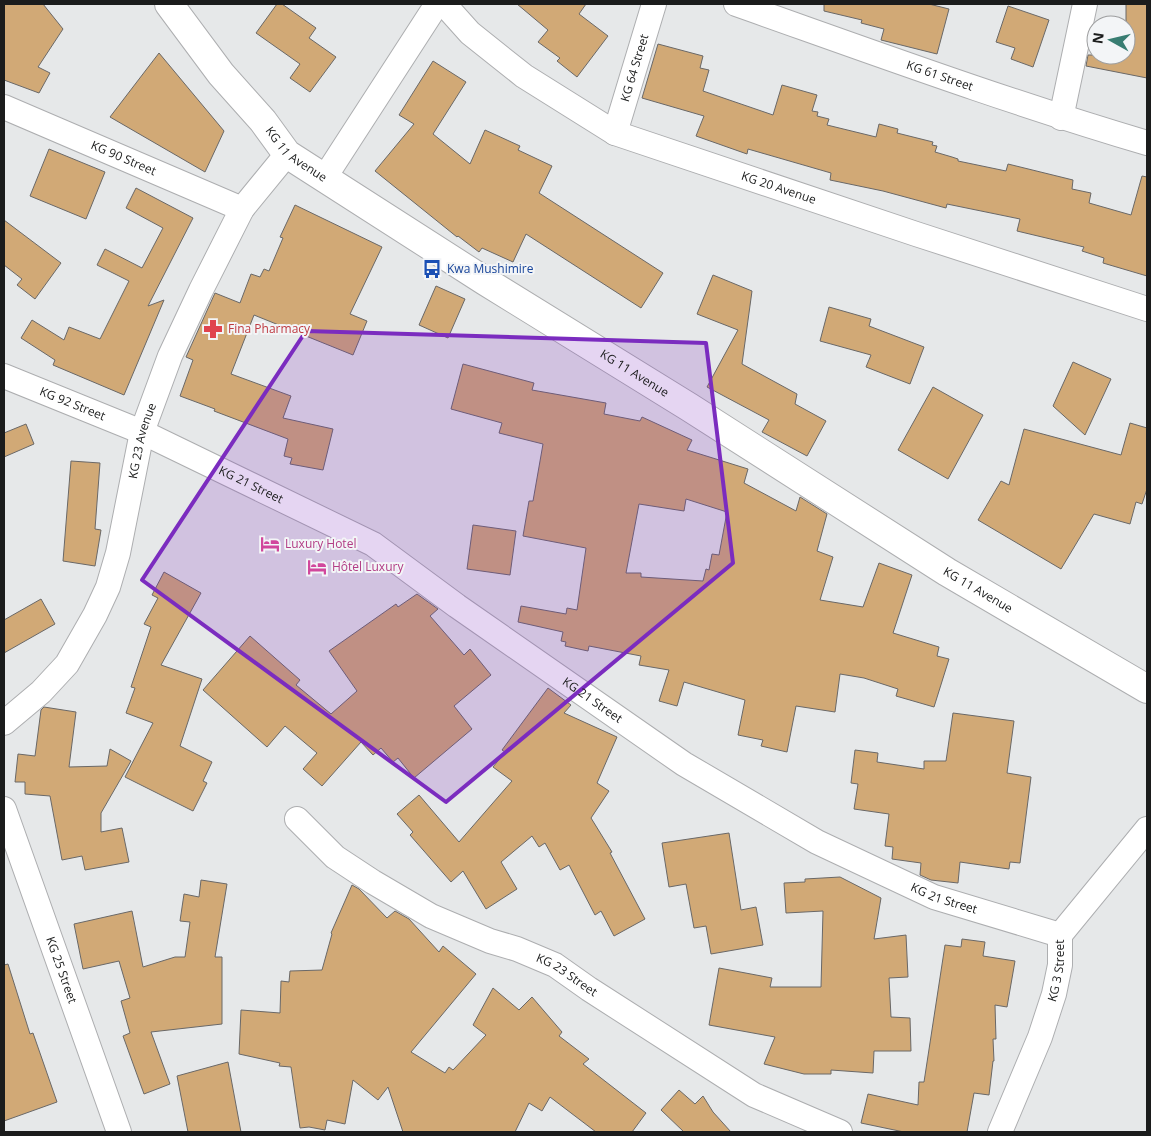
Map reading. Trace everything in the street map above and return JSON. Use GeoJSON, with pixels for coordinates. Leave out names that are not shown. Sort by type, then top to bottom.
{"type":"FeatureCollection","features":[{"type":"Feature","properties":{"kind":"main road","name":"KG 11 Avenue"},"geometry":{"type":"LineString","coordinates":[[170,4],[221,74],[263,121],[287,154],[947,572],[1147,689]]}},
{"type":"Feature","properties":{"kind":"street"},"geometry":{"type":"LineString","coordinates":[[325,177],[437,4]]}},
{"type":"Feature","properties":{"kind":"street","name":"KG 20 Avenue"},"geometry":{"type":"LineString","coordinates":[[444,4],[470,33],[524,76],[615,134],[1147,309]]}},
{"type":"Feature","properties":{"kind":"street","name":"KG 64 Street"},"geometry":{"type":"LineString","coordinates":[[615,134],[654,4]]}},
{"type":"Feature","properties":{"kind":"street","name":"KG 61 Street"},"geometry":{"type":"LineString","coordinates":[[736,4],[1061,118],[1147,143]]}},
{"type":"Feature","properties":{"kind":"street"},"geometry":{"type":"LineString","coordinates":[[1061,118],[1086,4]]}},
{"type":"Feature","properties":{"kind":"street","name":"KG 90 Street"},"geometry":{"type":"LineString","coordinates":[[4,107],[242,210]]}},
{"type":"Feature","properties":{"kind":"street","name":"KG 23 Avenue"},"geometry":{"type":"LineString","coordinates":[[4,722],[41,692],[67,664],[96,616],[108,587],[118,553],[142,432],[170,356],[242,210],[287,154]]}},
{"type":"Feature","properties":{"kind":"street","name":"KG 92 Street"},"geometry":{"type":"LineString","coordinates":[[4,376],[142,432]]}},
{"type":"Feature","properties":{"kind":"street","name":"KG 21 Street"},"geometry":{"type":"LineString","coordinates":[[142,432],[373,544],[457,606],[684,764],[817,842],[934,898],[1060,935]]}},
{"type":"Feature","properties":{"kind":"street","name":"KG 25 Street"},"geometry":{"type":"LineString","coordinates":[[4,809],[119,1132]]}},
{"type":"Feature","properties":{"kind":"street","name":"KG 23 Street"},"geometry":{"type":"LineString","coordinates":[[297,819],[335,857],[431,916],[490,941],[517,949],[555,965],[589,990],[754,1095],[840,1132]]}},
{"type":"Feature","properties":{"kind":"street","name":"KG 3 Street"},"geometry":{"type":"LineString","coordinates":[[1000,1132],[1040,1037],[1054,994],[1060,965],[1060,935],[1147,829]]}},
{"type":"Feature","properties":{"kind":"highlighted area"},"geometry":{"type":"Polygon","coordinates":[[[306,331],[706,343],[733,563],[446,802],[142,580],[306,331]]]}},
{"type":"Feature","properties":{"kind":"building"},"geometry":{"type":"Polygon","coordinates":[[[4,4],[43,4],[63,29],[38,67],[50,73],[39,93],[4,80],[4,4]]]}},
{"type":"Feature","properties":{"kind":"building"},"geometry":{"type":"Polygon","coordinates":[[[277,4],[282,4],[316,28],[309,38],[336,57],[310,92],[290,78],[300,64],[256,33],[277,4]]]}},
{"type":"Feature","properties":{"kind":"building"},"geometry":{"type":"Polygon","coordinates":[[[517,4],[586,4],[579,14],[608,36],[577,77],[557,61],[560,58],[538,42],[548,30],[517,4]]]}},
{"type":"Feature","properties":{"kind":"building"},"geometry":{"type":"Polygon","coordinates":[[[824,4],[929,4],[949,9],[937,54],[881,40],[884,29],[861,23],[862,20],[824,11],[824,4]]]}},
{"type":"Feature","properties":{"kind":"building"},"geometry":{"type":"Polygon","coordinates":[[[1126,4],[1147,4],[1147,78],[1086,66],[1136,65],[1136,15],[1126,15],[1126,4]]]}},
{"type":"Feature","properties":{"kind":"building"},"geometry":{"type":"Polygon","coordinates":[[[1008,6],[1049,20],[1033,67],[1011,59],[1015,48],[996,42],[1008,6]]]}},
{"type":"Feature","properties":{"kind":"building"},"geometry":{"type":"Polygon","coordinates":[[[658,44],[703,56],[700,68],[709,70],[703,91],[773,115],[782,85],[817,95],[812,111],[818,112],[817,116],[829,119],[827,125],[876,137],[879,124],[898,129],[897,133],[933,142],[932,145],[937,146],[935,152],[958,159],[958,161],[1006,171],[1008,164],[1073,180],[1072,189],[1091,193],[1089,203],[1131,215],[1142,176],[1147,177],[1147,276],[1103,263],[1104,258],[1082,251],[1084,247],[1017,231],[1020,219],[947,204],[946,208],[883,191],[830,180],[831,173],[748,149],[747,154],[696,136],[704,116],[642,98],[658,44]]]}},
{"type":"Feature","properties":{"kind":"building"},"geometry":{"type":"Polygon","coordinates":[[[159,53],[224,131],[205,172],[110,117],[159,53]]]}},
{"type":"Feature","properties":{"kind":"building"},"geometry":{"type":"Polygon","coordinates":[[[433,61],[466,82],[433,134],[470,164],[485,130],[520,146],[518,150],[552,166],[539,193],[663,273],[641,308],[526,234],[513,262],[482,248],[479,252],[457,237],[375,171],[414,124],[399,115],[433,61]]]}},
{"type":"Feature","properties":{"kind":"building"},"geometry":{"type":"Polygon","coordinates":[[[49,149],[105,172],[86,219],[30,196],[49,149]]]}},
{"type":"Feature","properties":{"kind":"building"},"geometry":{"type":"Polygon","coordinates":[[[136,188],[193,218],[148,306],[164,300],[124,395],[53,365],[55,360],[21,338],[32,320],[64,340],[69,327],[100,339],[129,281],[97,265],[105,249],[142,268],[163,228],[126,208],[136,188]]]}},
{"type":"Feature","properties":{"kind":"building"},"geometry":{"type":"Polygon","coordinates":[[[295,205],[382,247],[350,314],[367,321],[353,355],[254,315],[231,374],[291,396],[283,418],[333,429],[323,470],[290,464],[292,458],[284,456],[288,439],[180,396],[193,360],[186,357],[215,293],[240,303],[251,274],[260,277],[264,269],[269,271],[283,238],[280,237],[295,205]]]}},
{"type":"Feature","properties":{"kind":"building"},"geometry":{"type":"Polygon","coordinates":[[[4,220],[61,263],[35,299],[17,285],[22,279],[4,265],[4,220]]]}},
{"type":"Feature","properties":{"kind":"building"},"geometry":{"type":"Polygon","coordinates":[[[713,275],[752,291],[742,364],[797,394],[795,404],[826,421],[807,456],[762,432],[769,420],[707,387],[738,330],[697,314],[713,275]]]}},
{"type":"Feature","properties":{"kind":"building"},"geometry":{"type":"Polygon","coordinates":[[[436,286],[465,299],[448,338],[419,325],[436,286]]]}},
{"type":"Feature","properties":{"kind":"building"},"geometry":{"type":"Polygon","coordinates":[[[829,307],[871,319],[869,326],[924,347],[910,384],[866,367],[871,355],[820,341],[829,307]]]}},
{"type":"Feature","properties":{"kind":"building"},"geometry":{"type":"Polygon","coordinates":[[[1073,362],[1111,379],[1085,435],[1053,406],[1073,362]]]}},
{"type":"Feature","properties":{"kind":"building"},"geometry":{"type":"Polygon","coordinates":[[[463,364],[534,383],[532,390],[606,403],[604,414],[640,421],[642,417],[692,440],[687,450],[748,469],[744,483],[796,511],[800,497],[827,514],[817,551],[833,557],[820,600],[863,607],[879,563],[912,575],[893,633],[939,647],[937,656],[949,659],[934,707],[896,696],[898,689],[864,678],[840,674],[835,712],[796,706],[787,752],[761,746],[763,740],[738,735],[745,700],[684,682],[677,706],[659,701],[669,670],[639,665],[641,656],[589,646],[588,651],[565,646],[566,642],[561,641],[563,632],[518,622],[521,606],[566,614],[567,608],[577,610],[586,548],[523,536],[529,501],[533,501],[543,444],[499,433],[502,423],[451,409],[463,364]],[[686,499],[684,511],[639,504],[626,573],[641,573],[641,577],[703,581],[706,569],[709,570],[712,554],[719,555],[727,512],[686,499]]]}},
{"type":"Feature","properties":{"kind":"building"},"geometry":{"type":"Polygon","coordinates":[[[933,387],[983,415],[948,479],[898,450],[933,387]]]}},
{"type":"Feature","properties":{"kind":"building"},"geometry":{"type":"Polygon","coordinates":[[[1130,423],[1147,428],[1147,489],[1142,504],[1136,502],[1130,524],[1094,514],[1061,569],[978,520],[1001,481],[1009,485],[1024,429],[1121,455],[1130,423]]]}},
{"type":"Feature","properties":{"kind":"building"},"geometry":{"type":"Polygon","coordinates":[[[26,424],[34,444],[4,457],[4,433],[26,424]]]}},
{"type":"Feature","properties":{"kind":"building"},"geometry":{"type":"Polygon","coordinates":[[[71,461],[100,463],[95,529],[101,530],[95,566],[63,561],[71,461]]]}},
{"type":"Feature","properties":{"kind":"building"},"geometry":{"type":"Polygon","coordinates":[[[473,525],[516,531],[510,575],[467,569],[473,525]]]}},
{"type":"Feature","properties":{"kind":"building"},"geometry":{"type":"Polygon","coordinates":[[[164,572],[201,593],[161,665],[202,679],[180,746],[212,762],[203,781],[207,783],[193,811],[125,777],[153,723],[126,713],[135,688],[131,687],[151,627],[144,624],[158,598],[152,595],[164,572]]]}},
{"type":"Feature","properties":{"kind":"building"},"geometry":{"type":"Polygon","coordinates":[[[417,594],[438,609],[430,616],[464,655],[470,649],[491,675],[454,706],[472,729],[414,778],[398,758],[393,762],[381,748],[373,755],[361,742],[322,786],[303,769],[317,753],[285,726],[267,747],[203,690],[250,636],[300,680],[296,685],[331,714],[357,691],[329,651],[396,604],[398,607],[417,594]]]}},
{"type":"Feature","properties":{"kind":"building"},"geometry":{"type":"Polygon","coordinates":[[[41,599],[55,624],[4,653],[4,620],[41,599]]]}},
{"type":"Feature","properties":{"kind":"building"},"geometry":{"type":"Polygon","coordinates":[[[548,688],[571,705],[564,713],[617,737],[597,783],[609,791],[591,818],[612,852],[610,853],[645,919],[614,936],[601,911],[595,915],[569,865],[560,870],[545,843],[539,847],[532,836],[501,862],[517,889],[486,909],[463,871],[451,882],[410,835],[413,832],[397,814],[419,795],[459,842],[512,781],[493,767],[505,752],[502,750],[548,688]]]}},
{"type":"Feature","properties":{"kind":"building"},"geometry":{"type":"Polygon","coordinates":[[[44,707],[76,712],[69,767],[107,766],[110,749],[131,761],[101,813],[101,832],[122,828],[129,862],[85,870],[82,856],[62,860],[50,796],[25,794],[25,782],[15,782],[18,754],[35,756],[41,710],[44,707]]]}},
{"type":"Feature","properties":{"kind":"building"},"geometry":{"type":"Polygon","coordinates":[[[953,713],[1014,721],[1007,773],[1031,777],[1020,863],[1010,862],[1009,869],[960,862],[958,883],[931,880],[920,875],[921,863],[892,859],[893,847],[885,846],[889,814],[854,809],[858,784],[851,783],[855,750],[878,753],[877,762],[924,769],[924,761],[946,761],[953,713]]]}},
{"type":"Feature","properties":{"kind":"building"},"geometry":{"type":"Polygon","coordinates":[[[729,833],[741,910],[756,907],[763,945],[711,954],[706,926],[694,928],[686,884],[669,887],[662,843],[729,833]]]}},
{"type":"Feature","properties":{"kind":"building"},"geometry":{"type":"Polygon","coordinates":[[[840,877],[881,898],[874,939],[906,935],[908,977],[889,978],[891,1017],[910,1018],[911,1051],[874,1051],[873,1073],[831,1070],[831,1074],[804,1074],[764,1064],[775,1037],[709,1025],[719,968],[772,978],[770,987],[821,987],[823,911],[786,913],[784,883],[805,882],[805,879],[840,877]]]}},
{"type":"Feature","properties":{"kind":"building"},"geometry":{"type":"Polygon","coordinates":[[[201,880],[227,884],[215,957],[222,957],[222,1024],[151,1032],[170,1084],[144,1094],[123,1036],[130,1033],[121,1001],[130,998],[119,961],[83,969],[74,924],[132,911],[143,967],[175,957],[185,957],[190,922],[180,921],[184,894],[199,897],[201,880]]]}},
{"type":"Feature","properties":{"kind":"building"},"geometry":{"type":"Polygon","coordinates":[[[352,885],[359,889],[387,918],[395,911],[409,919],[439,952],[443,946],[476,974],[411,1052],[445,1073],[449,1067],[453,1070],[486,1035],[473,1025],[493,988],[519,1010],[532,997],[562,1032],[559,1036],[589,1059],[583,1064],[646,1113],[632,1132],[596,1132],[550,1097],[542,1111],[529,1103],[515,1132],[403,1132],[388,1087],[378,1100],[353,1080],[345,1124],[327,1120],[325,1130],[309,1127],[300,1128],[291,1067],[279,1066],[280,1063],[239,1054],[241,1010],[280,1013],[281,981],[289,982],[290,971],[322,970],[331,933],[352,885]]]}},
{"type":"Feature","properties":{"kind":"building"},"geometry":{"type":"Polygon","coordinates":[[[962,939],[985,942],[983,956],[1015,961],[1007,1007],[995,1005],[996,1039],[993,1039],[994,1061],[989,1095],[974,1093],[967,1132],[904,1132],[861,1123],[868,1094],[918,1105],[919,1082],[924,1082],[945,945],[961,947],[962,939]]]}},
{"type":"Feature","properties":{"kind":"building"},"geometry":{"type":"Polygon","coordinates":[[[8,964],[30,1034],[33,1033],[57,1102],[4,1121],[4,965],[8,964]]]}},
{"type":"Feature","properties":{"kind":"building"},"geometry":{"type":"Polygon","coordinates":[[[228,1062],[241,1132],[188,1132],[177,1076],[228,1062]]]}},
{"type":"Feature","properties":{"kind":"building"},"geometry":{"type":"Polygon","coordinates":[[[679,1090],[695,1104],[703,1096],[713,1112],[731,1132],[684,1132],[661,1110],[679,1090]]]}},
{"type":"Feature","properties":{"kind":"place","name":"Kwa Mushimire"},"geometry":{"type":"Point","coordinates":[432,269]}},
{"type":"Feature","properties":{"kind":"place","name":"Fina Pharmacy"},"geometry":{"type":"Point","coordinates":[213,329]}},
{"type":"Feature","properties":{"kind":"place","name":"Luxury Hotel"},"geometry":{"type":"Point","coordinates":[270,544]}},
{"type":"Feature","properties":{"kind":"place","name":"Hôtel Luxury"},"geometry":{"type":"Point","coordinates":[317,567]}}]}
